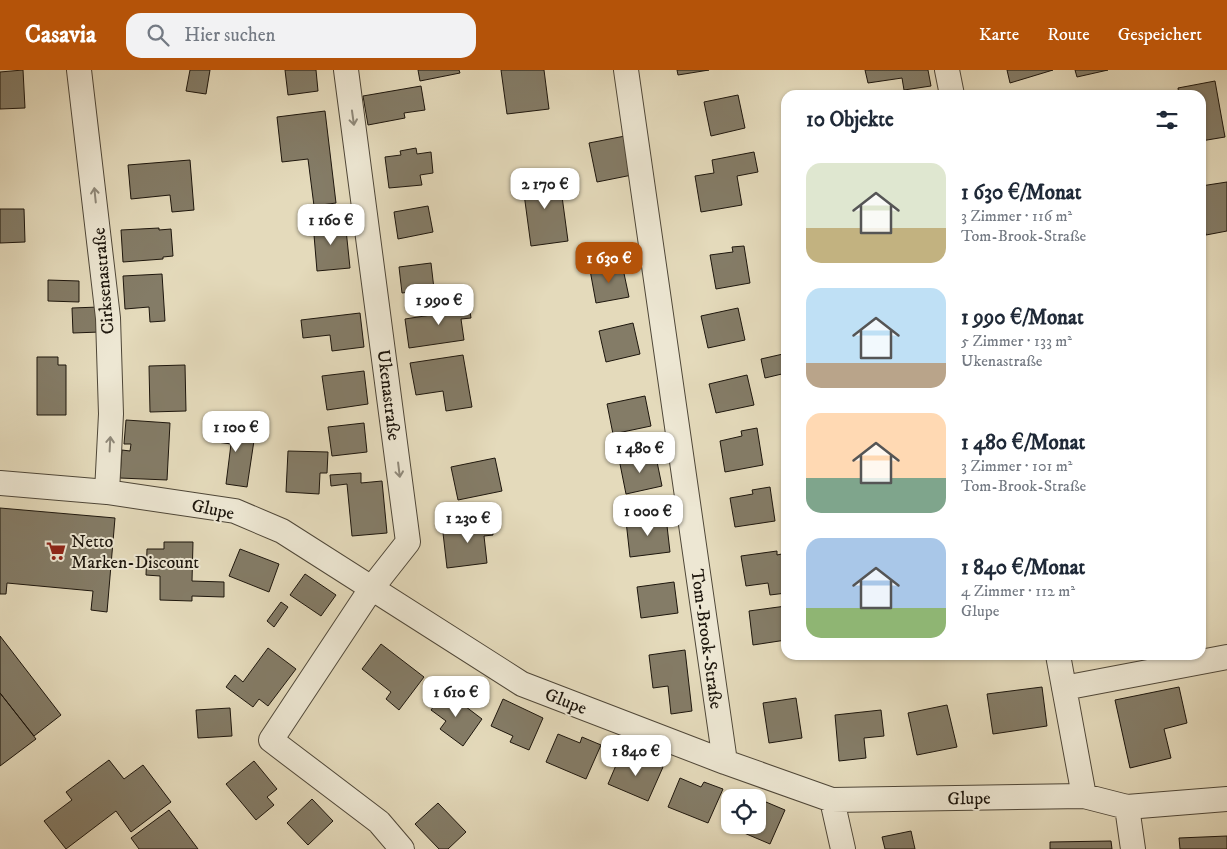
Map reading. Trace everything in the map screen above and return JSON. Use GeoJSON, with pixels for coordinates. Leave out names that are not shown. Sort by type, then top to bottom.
{"type":"FeatureCollection","features":[{"type":"Feature","properties":{"kind":"street","name":"Cirksenastraße"},"geometry":{"type":"LineString","coordinates":[[79,70],[108,318],[111,414],[107,492]]}},
{"type":"Feature","properties":{"kind":"street","name":"Ukenastraße"},"geometry":{"type":"LineString","coordinates":[[346,70],[408,542],[371,589],[271,740],[379,822],[402,849]]}},
{"type":"Feature","properties":{"kind":"street","name":"Tom-Brook-Straße"},"geometry":{"type":"LineString","coordinates":[[626,70],[725,762]]}},
{"type":"Feature","properties":{"kind":"street"},"geometry":{"type":"LineString","coordinates":[[947,70],[951,90]]}},
{"type":"Feature","properties":{"kind":"street","name":"Glupe"},"geometry":{"type":"LineString","coordinates":[[0,483],[107,492],[235,511],[282,531],[522,684],[725,762],[832,800],[1084,796],[1127,806],[1227,799]]}},
{"type":"Feature","properties":{"kind":"street"},"geometry":{"type":"LineString","coordinates":[[1064,688],[1227,657]]}},
{"type":"Feature","properties":{"kind":"street"},"geometry":{"type":"LineString","coordinates":[[1059,660],[1084,796]]}},
{"type":"Feature","properties":{"kind":"street"},"geometry":{"type":"LineString","coordinates":[[832,800],[843,849]]}},
{"type":"Feature","properties":{"kind":"street"},"geometry":{"type":"LineString","coordinates":[[1127,806],[1133,849]]}},
{"type":"Feature","properties":{"kind":"building"},"geometry":{"type":"Polygon","coordinates":[[[23,70],[25,108],[0,109],[0,72],[23,70]]]}},
{"type":"Feature","properties":{"kind":"building"},"geometry":{"type":"Polygon","coordinates":[[[190,70],[210,70],[206,94],[186,91],[190,70]]]}},
{"type":"Feature","properties":{"kind":"building"},"geometry":{"type":"Polygon","coordinates":[[[285,70],[316,70],[318,91],[288,95],[285,70]]]}},
{"type":"Feature","properties":{"kind":"building"},"geometry":{"type":"Polygon","coordinates":[[[418,70],[459,70],[460,73],[420,81],[418,70]]]}},
{"type":"Feature","properties":{"kind":"building"},"geometry":{"type":"Polygon","coordinates":[[[501,70],[544,70],[549,109],[507,114],[501,70]]]}},
{"type":"Feature","properties":{"kind":"building"},"geometry":{"type":"Polygon","coordinates":[[[677,70],[709,70],[678,75],[677,70]]]}},
{"type":"Feature","properties":{"kind":"building"},"geometry":{"type":"Polygon","coordinates":[[[865,70],[928,70],[931,86],[904,90],[902,78],[868,83],[865,70]]]}},
{"type":"Feature","properties":{"kind":"building"},"geometry":{"type":"Polygon","coordinates":[[[1007,70],[1053,70],[1010,83],[1007,70]]]}},
{"type":"Feature","properties":{"kind":"building"},"geometry":{"type":"Polygon","coordinates":[[[1075,70],[1108,70],[1077,77],[1075,70]]]}},
{"type":"Feature","properties":{"kind":"building"},"geometry":{"type":"Polygon","coordinates":[[[1215,81],[1225,137],[1206,140],[1206,90],[1178,90],[1178,88],[1215,81]]]}},
{"type":"Feature","properties":{"kind":"building"},"geometry":{"type":"Polygon","coordinates":[[[421,86],[425,110],[404,113],[405,118],[368,125],[363,96],[421,86]]]}},
{"type":"Feature","properties":{"kind":"building"},"geometry":{"type":"Polygon","coordinates":[[[738,95],[745,128],[711,136],[704,102],[738,95]]]}},
{"type":"Feature","properties":{"kind":"building"},"geometry":{"type":"Polygon","coordinates":[[[325,111],[336,203],[314,206],[308,159],[282,162],[277,117],[325,111]]]}},
{"type":"Feature","properties":{"kind":"building"},"geometry":{"type":"Polygon","coordinates":[[[625,136],[632,175],[597,182],[589,143],[625,136]]]}},
{"type":"Feature","properties":{"kind":"building"},"geometry":{"type":"Polygon","coordinates":[[[416,148],[417,154],[431,152],[433,173],[420,175],[422,185],[389,188],[385,157],[401,155],[400,151],[416,148]]]}},
{"type":"Feature","properties":{"kind":"building"},"geometry":{"type":"Polygon","coordinates":[[[754,152],[758,172],[737,176],[742,205],[701,212],[695,176],[714,173],[712,160],[754,152]]]}},
{"type":"Feature","properties":{"kind":"building"},"geometry":{"type":"Polygon","coordinates":[[[190,160],[194,210],[172,212],[170,195],[131,199],[128,165],[190,160]]]}},
{"type":"Feature","properties":{"kind":"building"},"geometry":{"type":"Polygon","coordinates":[[[559,174],[568,241],[531,246],[522,179],[559,174]]]}},
{"type":"Feature","properties":{"kind":"building"},"geometry":{"type":"Polygon","coordinates":[[[1227,182],[1227,231],[1206,235],[1206,185],[1227,182]]]}},
{"type":"Feature","properties":{"kind":"building"},"geometry":{"type":"Polygon","coordinates":[[[428,206],[433,232],[398,239],[394,212],[428,206]]]}},
{"type":"Feature","properties":{"kind":"building"},"geometry":{"type":"Polygon","coordinates":[[[0,209],[24,209],[25,242],[0,243],[0,209]]]}},
{"type":"Feature","properties":{"kind":"building"},"geometry":{"type":"Polygon","coordinates":[[[345,220],[350,268],[317,271],[313,223],[345,220]]]}},
{"type":"Feature","properties":{"kind":"building"},"geometry":{"type":"Polygon","coordinates":[[[159,228],[159,230],[171,229],[173,256],[163,257],[163,259],[123,262],[121,230],[159,228]]]}},
{"type":"Feature","properties":{"kind":"building"},"geometry":{"type":"Polygon","coordinates":[[[744,246],[750,283],[716,289],[710,255],[733,252],[732,247],[744,246]]]}},
{"type":"Feature","properties":{"kind":"building"},"geometry":{"type":"Polygon","coordinates":[[[431,263],[434,289],[402,293],[399,267],[431,263]]]}},
{"type":"Feature","properties":{"kind":"building"},"geometry":{"type":"Polygon","coordinates":[[[622,264],[629,297],[596,303],[590,270],[622,264]]]}},
{"type":"Feature","properties":{"kind":"building"},"geometry":{"type":"Polygon","coordinates":[[[162,274],[165,321],[150,322],[149,307],[125,309],[123,276],[162,274]]]}},
{"type":"Feature","properties":{"kind":"building"},"geometry":{"type":"Polygon","coordinates":[[[48,280],[79,281],[79,302],[48,301],[48,280]]]}},
{"type":"Feature","properties":{"kind":"building"},"geometry":{"type":"Polygon","coordinates":[[[468,297],[471,318],[461,319],[464,340],[409,348],[405,319],[451,312],[449,300],[468,297]]]}},
{"type":"Feature","properties":{"kind":"building"},"geometry":{"type":"Polygon","coordinates":[[[99,307],[100,332],[73,333],[72,308],[99,307]]]}},
{"type":"Feature","properties":{"kind":"building"},"geometry":{"type":"Polygon","coordinates":[[[738,308],[745,340],[708,348],[701,316],[738,308]]]}},
{"type":"Feature","properties":{"kind":"building"},"geometry":{"type":"Polygon","coordinates":[[[360,313],[364,347],[332,351],[330,335],[303,338],[301,320],[360,313]]]}},
{"type":"Feature","properties":{"kind":"building"},"geometry":{"type":"Polygon","coordinates":[[[633,323],[640,354],[606,362],[599,331],[633,323]]]}},
{"type":"Feature","properties":{"kind":"building"},"geometry":{"type":"Polygon","coordinates":[[[781,354],[781,374],[765,378],[761,359],[781,354]]]}},
{"type":"Feature","properties":{"kind":"building"},"geometry":{"type":"Polygon","coordinates":[[[463,355],[472,407],[446,411],[443,391],[416,395],[410,363],[463,355]]]}},
{"type":"Feature","properties":{"kind":"building"},"geometry":{"type":"Polygon","coordinates":[[[37,357],[58,357],[58,365],[66,365],[66,415],[37,415],[37,357]]]}},
{"type":"Feature","properties":{"kind":"building"},"geometry":{"type":"Polygon","coordinates":[[[185,365],[186,411],[150,412],[149,366],[185,365]]]}},
{"type":"Feature","properties":{"kind":"building"},"geometry":{"type":"Polygon","coordinates":[[[364,371],[368,404],[327,410],[322,376],[364,371]]]}},
{"type":"Feature","properties":{"kind":"building"},"geometry":{"type":"Polygon","coordinates":[[[747,375],[754,405],[716,413],[709,384],[747,375]]]}},
{"type":"Feature","properties":{"kind":"building"},"geometry":{"type":"Polygon","coordinates":[[[645,396],[651,426],[613,434],[607,404],[645,396]]]}},
{"type":"Feature","properties":{"kind":"building"},"geometry":{"type":"Polygon","coordinates":[[[126,420],[170,423],[167,480],[120,478],[122,450],[130,451],[131,444],[124,444],[126,420]]]}},
{"type":"Feature","properties":{"kind":"building"},"geometry":{"type":"Polygon","coordinates":[[[364,423],[367,452],[332,456],[328,427],[364,423]]]}},
{"type":"Feature","properties":{"kind":"building"},"geometry":{"type":"Polygon","coordinates":[[[213,425],[233,427],[233,431],[255,434],[247,487],[226,484],[231,444],[210,441],[213,425]]]}},
{"type":"Feature","properties":{"kind":"building"},"geometry":{"type":"Polygon","coordinates":[[[757,428],[763,465],[725,472],[720,441],[742,436],[741,431],[757,428]]]}},
{"type":"Feature","properties":{"kind":"building"},"geometry":{"type":"Polygon","coordinates":[[[288,451],[328,452],[327,473],[320,473],[319,494],[286,492],[288,451]]]}},
{"type":"Feature","properties":{"kind":"building"},"geometry":{"type":"Polygon","coordinates":[[[633,456],[634,462],[656,457],[662,486],[626,494],[619,459],[633,456]]]}},
{"type":"Feature","properties":{"kind":"building"},"geometry":{"type":"Polygon","coordinates":[[[495,458],[502,491],[458,500],[451,467],[495,458]]]}},
{"type":"Feature","properties":{"kind":"building"},"geometry":{"type":"Polygon","coordinates":[[[361,473],[361,483],[382,481],[387,533],[352,536],[347,484],[331,486],[330,475],[361,473]]]}},
{"type":"Feature","properties":{"kind":"building"},"geometry":{"type":"Polygon","coordinates":[[[770,487],[775,521],[735,527],[730,498],[753,494],[752,490],[770,487]]]}},
{"type":"Feature","properties":{"kind":"building","name":"Netto Marken-Discount"},"geometry":{"type":"Polygon","coordinates":[[[0,508],[115,518],[107,612],[91,610],[93,591],[7,583],[6,594],[0,594],[0,508]]]}},
{"type":"Feature","properties":{"kind":"building"},"geometry":{"type":"Polygon","coordinates":[[[491,513],[493,535],[484,536],[487,563],[447,568],[443,533],[476,529],[475,515],[491,513]]]}},
{"type":"Feature","properties":{"kind":"building"},"geometry":{"type":"Polygon","coordinates":[[[666,517],[670,552],[630,557],[626,521],[666,517]]]}},
{"type":"Feature","properties":{"kind":"building"},"geometry":{"type":"Polygon","coordinates":[[[164,542],[193,542],[192,581],[224,582],[224,597],[192,596],[192,601],[160,600],[160,576],[146,575],[147,549],[164,549],[164,542]]]}},
{"type":"Feature","properties":{"kind":"building"},"geometry":{"type":"Polygon","coordinates":[[[240,549],[279,564],[269,592],[229,576],[240,549]]]}},
{"type":"Feature","properties":{"kind":"building"},"geometry":{"type":"Polygon","coordinates":[[[777,551],[777,555],[781,554],[781,594],[770,595],[768,583],[746,586],[741,556],[777,551]]]}},
{"type":"Feature","properties":{"kind":"building"},"geometry":{"type":"Polygon","coordinates":[[[305,574],[336,595],[321,616],[290,595],[305,574]]]}},
{"type":"Feature","properties":{"kind":"building"},"geometry":{"type":"Polygon","coordinates":[[[674,582],[678,613],[641,618],[637,587],[674,582]]]}},
{"type":"Feature","properties":{"kind":"building"},"geometry":{"type":"Polygon","coordinates":[[[281,602],[288,607],[274,627],[267,621],[281,602]]]}},
{"type":"Feature","properties":{"kind":"building"},"geometry":{"type":"Polygon","coordinates":[[[781,607],[781,641],[753,645],[749,611],[781,607]]]}},
{"type":"Feature","properties":{"kind":"building"},"geometry":{"type":"Polygon","coordinates":[[[0,636],[61,715],[34,736],[0,693],[0,636]]]}},
{"type":"Feature","properties":{"kind":"building"},"geometry":{"type":"Polygon","coordinates":[[[381,644],[424,677],[399,710],[386,699],[391,692],[362,669],[381,644]]]}},
{"type":"Feature","properties":{"kind":"building"},"geometry":{"type":"Polygon","coordinates":[[[268,648],[296,669],[268,706],[259,699],[253,707],[226,687],[235,675],[243,682],[268,648]]]}},
{"type":"Feature","properties":{"kind":"building"},"geometry":{"type":"Polygon","coordinates":[[[685,650],[692,711],[671,714],[668,686],[653,688],[649,655],[685,650]]]}},
{"type":"Feature","properties":{"kind":"building"},"geometry":{"type":"Polygon","coordinates":[[[1042,687],[1047,726],[993,734],[987,694],[1042,687]]]}},
{"type":"Feature","properties":{"kind":"building"},"geometry":{"type":"Polygon","coordinates":[[[1179,687],[1187,723],[1164,729],[1171,758],[1130,768],[1115,700],[1179,687]]]}},
{"type":"Feature","properties":{"kind":"building"},"geometry":{"type":"Polygon","coordinates":[[[445,691],[482,719],[463,746],[440,729],[446,721],[431,710],[445,691]]]}},
{"type":"Feature","properties":{"kind":"building"},"geometry":{"type":"Polygon","coordinates":[[[0,693],[36,739],[0,766],[0,693]]]}},
{"type":"Feature","properties":{"kind":"building"},"geometry":{"type":"Polygon","coordinates":[[[796,698],[802,738],[769,743],[763,703],[796,698]]]}},
{"type":"Feature","properties":{"kind":"building"},"geometry":{"type":"Polygon","coordinates":[[[503,699],[543,718],[529,750],[510,742],[513,736],[491,726],[503,699]]]}},
{"type":"Feature","properties":{"kind":"building"},"geometry":{"type":"Polygon","coordinates":[[[947,705],[957,747],[917,755],[908,713],[947,705]]]}},
{"type":"Feature","properties":{"kind":"building"},"geometry":{"type":"Polygon","coordinates":[[[230,708],[232,736],[198,738],[196,710],[230,708]]]}},
{"type":"Feature","properties":{"kind":"building"},"geometry":{"type":"Polygon","coordinates":[[[881,710],[884,736],[864,738],[866,758],[839,761],[835,715],[881,710]]]}},
{"type":"Feature","properties":{"kind":"building"},"geometry":{"type":"Polygon","coordinates":[[[558,734],[580,743],[582,737],[601,745],[586,779],[546,762],[558,734]]]}},
{"type":"Feature","properties":{"kind":"building"},"geometry":{"type":"Polygon","coordinates":[[[620,756],[642,765],[644,760],[663,767],[648,801],[608,784],[620,756]]]}},
{"type":"Feature","properties":{"kind":"building"},"geometry":{"type":"Polygon","coordinates":[[[109,760],[124,779],[143,765],[171,802],[131,832],[116,811],[66,849],[44,821],[72,800],[66,792],[109,760]]]}},
{"type":"Feature","properties":{"kind":"building"},"geometry":{"type":"Polygon","coordinates":[[[254,761],[277,789],[267,797],[274,805],[256,820],[226,784],[254,761]]]}},
{"type":"Feature","properties":{"kind":"building"},"geometry":{"type":"Polygon","coordinates":[[[680,778],[701,787],[704,782],[723,789],[721,789],[721,794],[708,823],[668,807],[680,778]]]}},
{"type":"Feature","properties":{"kind":"building"},"geometry":{"type":"Polygon","coordinates":[[[312,799],[333,821],[308,845],[287,823],[312,799]]]}},
{"type":"Feature","properties":{"kind":"building"},"geometry":{"type":"Polygon","coordinates":[[[766,802],[785,810],[770,844],[746,834],[766,834],[766,802]]]}},
{"type":"Feature","properties":{"kind":"building"},"geometry":{"type":"Polygon","coordinates":[[[438,803],[466,832],[448,849],[439,849],[415,824],[438,803]]]}},
{"type":"Feature","properties":{"kind":"building"},"geometry":{"type":"Polygon","coordinates":[[[169,810],[198,849],[139,849],[131,838],[169,810]]]}},
{"type":"Feature","properties":{"kind":"building"},"geometry":{"type":"Polygon","coordinates":[[[911,831],[915,849],[885,849],[882,837],[911,831]]]}},
{"type":"Feature","properties":{"kind":"building"},"geometry":{"type":"Polygon","coordinates":[[[1227,836],[1227,849],[1180,849],[1179,838],[1227,836]]]}},
{"type":"Feature","properties":{"kind":"building"},"geometry":{"type":"Polygon","coordinates":[[[1111,841],[1112,849],[1050,849],[1050,842],[1111,841]]]}},
{"type":"Feature","properties":{"kind":"place","name":"Netto Marken-Discount"},"geometry":{"type":"Point","coordinates":[56,551]}}]}
